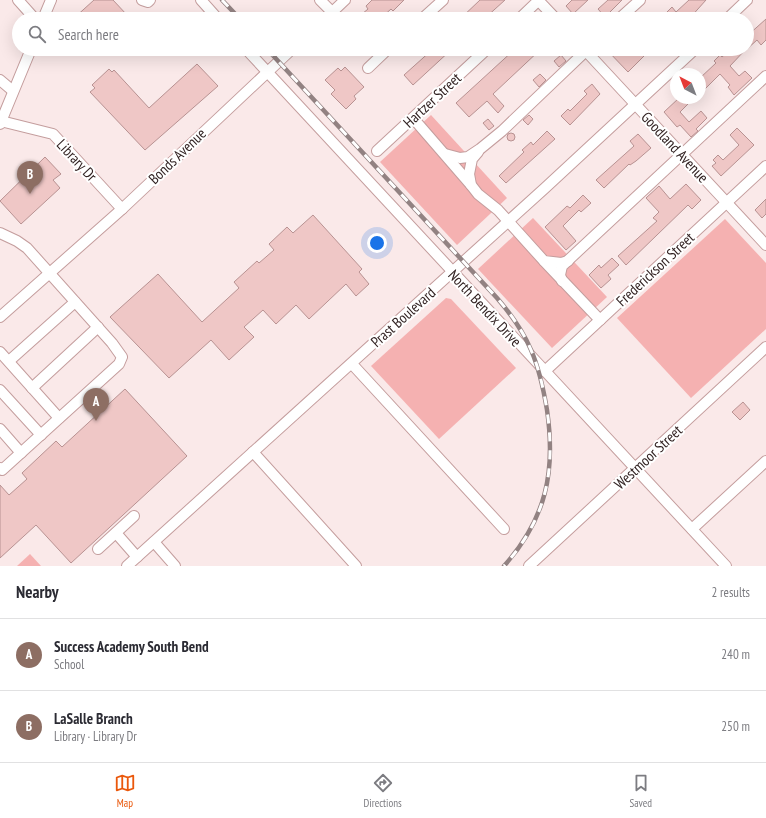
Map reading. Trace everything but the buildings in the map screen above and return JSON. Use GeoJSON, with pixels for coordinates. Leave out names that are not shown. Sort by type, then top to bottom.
{"type":"FeatureCollection","features":[{"type":"Feature","properties":{"kind":"street"},"geometry":{"type":"LineString","coordinates":[[18,0],[29,12]]}},
{"type":"Feature","properties":{"kind":"street"},"geometry":{"type":"LineString","coordinates":[[46,12],[51,0]]}},
{"type":"Feature","properties":{"kind":"street"},"geometry":{"type":"LineString","coordinates":[[142,0],[148,2],[150,0]]}},
{"type":"Feature","properties":{"kind":"street"},"geometry":{"type":"LineString","coordinates":[[201,0],[212,12]]}},
{"type":"Feature","properties":{"kind":"street"},"geometry":{"type":"LineString","coordinates":[[320,0],[326,12]]}},
{"type":"Feature","properties":{"kind":"street"},"geometry":{"type":"LineString","coordinates":[[332,12],[345,0]]}},
{"type":"Feature","properties":{"kind":"street"},"geometry":{"type":"LineString","coordinates":[[430,12],[443,0]]}},
{"type":"Feature","properties":{"kind":"street"},"geometry":{"type":"LineString","coordinates":[[526,12],[539,0],[550,12]]}},
{"type":"Feature","properties":{"kind":"street"},"geometry":{"type":"LineString","coordinates":[[627,12],[640,0]]}},
{"type":"Feature","properties":{"kind":"street"},"geometry":{"type":"LineString","coordinates":[[734,12],[747,0]]}},
{"type":"Feature","properties":{"kind":"street"},"geometry":{"type":"LineString","coordinates":[[1,122],[27,56]]}},
{"type":"Feature","properties":{"kind":"street","name":"North Bendix Drive"},"geometry":{"type":"LineString","coordinates":[[252,56],[726,566]]}},
{"type":"Feature","properties":{"kind":"street","name":"Bonds Avenue"},"geometry":{"type":"LineString","coordinates":[[0,317],[122,209],[284,56]]}},
{"type":"Feature","properties":{"kind":"street"},"geometry":{"type":"LineString","coordinates":[[368,68],[381,56]]}},
{"type":"Feature","properties":{"kind":"street","name":"Hartzer Street"},"geometry":{"type":"LineString","coordinates":[[377,151],[479,56]]}},
{"type":"Feature","properties":{"kind":"street"},"geometry":{"type":"LineString","coordinates":[[445,154],[460,158],[468,156],[480,149],[502,131],[580,56]]}},
{"type":"Feature","properties":{"kind":"street","name":"Goodland Avenue"},"geometry":{"type":"LineString","coordinates":[[591,56],[766,245]]}},
{"type":"Feature","properties":{"kind":"street","name":"Prast Boulevard"},"geometry":{"type":"LineString","coordinates":[[127,566],[352,364],[687,56]]}},
{"type":"Feature","properties":{"kind":"street"},"geometry":{"type":"LineString","coordinates":[[562,282],[560,272],[562,266],[766,76]]}},
{"type":"Feature","properties":{"kind":"street"},"geometry":{"type":"LineString","coordinates":[[0,80],[13,91]]}},
{"type":"Feature","properties":{"kind":"street"},"geometry":{"type":"LineString","coordinates":[[413,118],[478,194],[509,221],[562,282],[600,320]]}},
{"type":"Feature","properties":{"kind":"street","name":"Library Dr"},"geometry":{"type":"LineString","coordinates":[[1,122],[53,134],[122,209]]}},
{"type":"Feature","properties":{"kind":"street"},"geometry":{"type":"LineString","coordinates":[[471,185],[470,165],[472,159],[480,149]]}},
{"type":"Feature","properties":{"kind":"street","name":"Frederickson Street"},"geometry":{"type":"LineString","coordinates":[[545,371],[766,166]]}},
{"type":"Feature","properties":{"kind":"street"},"geometry":{"type":"LineString","coordinates":[[0,233],[18,241],[26,248],[98,327],[119,351],[122,357],[119,364],[60,418],[2,470],[0,468]]}},
{"type":"Feature","properties":{"kind":"street"},"geometry":{"type":"LineString","coordinates":[[544,260],[561,263],[568,261]]}},
{"type":"Feature","properties":{"kind":"street"},"geometry":{"type":"LineString","coordinates":[[9,362],[75,302]]}},
{"type":"Feature","properties":{"kind":"street"},"geometry":{"type":"LineString","coordinates":[[32,388],[98,327]]}},
{"type":"Feature","properties":{"kind":"street","name":"Westmoor Street"},"geometry":{"type":"LineString","coordinates":[[529,566],[766,347]]}},
{"type":"Feature","properties":{"kind":"street"},"geometry":{"type":"LineString","coordinates":[[0,352],[60,418]]}},
{"type":"Feature","properties":{"kind":"street"},"geometry":{"type":"LineString","coordinates":[[352,364],[504,529]]}},
{"type":"Feature","properties":{"kind":"street"},"geometry":{"type":"LineString","coordinates":[[0,390],[41,435]]}},
{"type":"Feature","properties":{"kind":"street"},"geometry":{"type":"LineString","coordinates":[[0,430],[21,453]]}},
{"type":"Feature","properties":{"kind":"street"},"geometry":{"type":"LineString","coordinates":[[253,452],[356,566]]}},
{"type":"Feature","properties":{"kind":"street"},"geometry":{"type":"LineString","coordinates":[[692,529],[766,461]]}},
{"type":"Feature","properties":{"kind":"street"},"geometry":{"type":"LineString","coordinates":[[98,549],[134,516]]}},
{"type":"Feature","properties":{"kind":"street"},"geometry":{"type":"LineString","coordinates":[[116,533],[137,557]]}},
{"type":"Feature","properties":{"kind":"street"},"geometry":{"type":"LineString","coordinates":[[154,542],[175,566]]}},
{"type":"Feature","properties":{"kind":"shaded area"},"geometry":{"type":"Polygon","coordinates":[[[431,115],[507,198],[457,245],[380,162],[431,115]]]}},
{"type":"Feature","properties":{"kind":"shaded area"},"geometry":{"type":"Polygon","coordinates":[[[533,218],[607,297],[552,348],[478,269],[533,218]]]}},
{"type":"Feature","properties":{"kind":"shaded area"},"geometry":{"type":"Polygon","coordinates":[[[725,219],[766,263],[766,329],[691,398],[617,318],[725,219]]]}},
{"type":"Feature","properties":{"kind":"shaded area"},"geometry":{"type":"Polygon","coordinates":[[[446,298],[451,299],[516,368],[439,439],[371,366],[446,298]]]}},
{"type":"Feature","properties":{"kind":"shaded area"},"geometry":{"type":"Polygon","coordinates":[[[30,554],[41,566],[17,566],[30,554]]]}},
{"type":"Feature","properties":{"kind":"railway"},"geometry":{"type":"LineString","coordinates":[[222,0],[233,12]]}},
{"type":"Feature","properties":{"kind":"railway"},"geometry":{"type":"LineString","coordinates":[[273,56],[497,298],[517,324],[531,350],[540,377],[547,410],[550,454],[548,474],[545,494],[530,531],[504,566]]}},
{"type":"Feature","properties":{"kind":"place","name":"LaSalle Branch"},"geometry":{"type":"Point","coordinates":[30,194]}},
{"type":"Feature","properties":{"kind":"place","name":"Success Academy South Bend"},"geometry":{"type":"Point","coordinates":[96,421]}}]}
